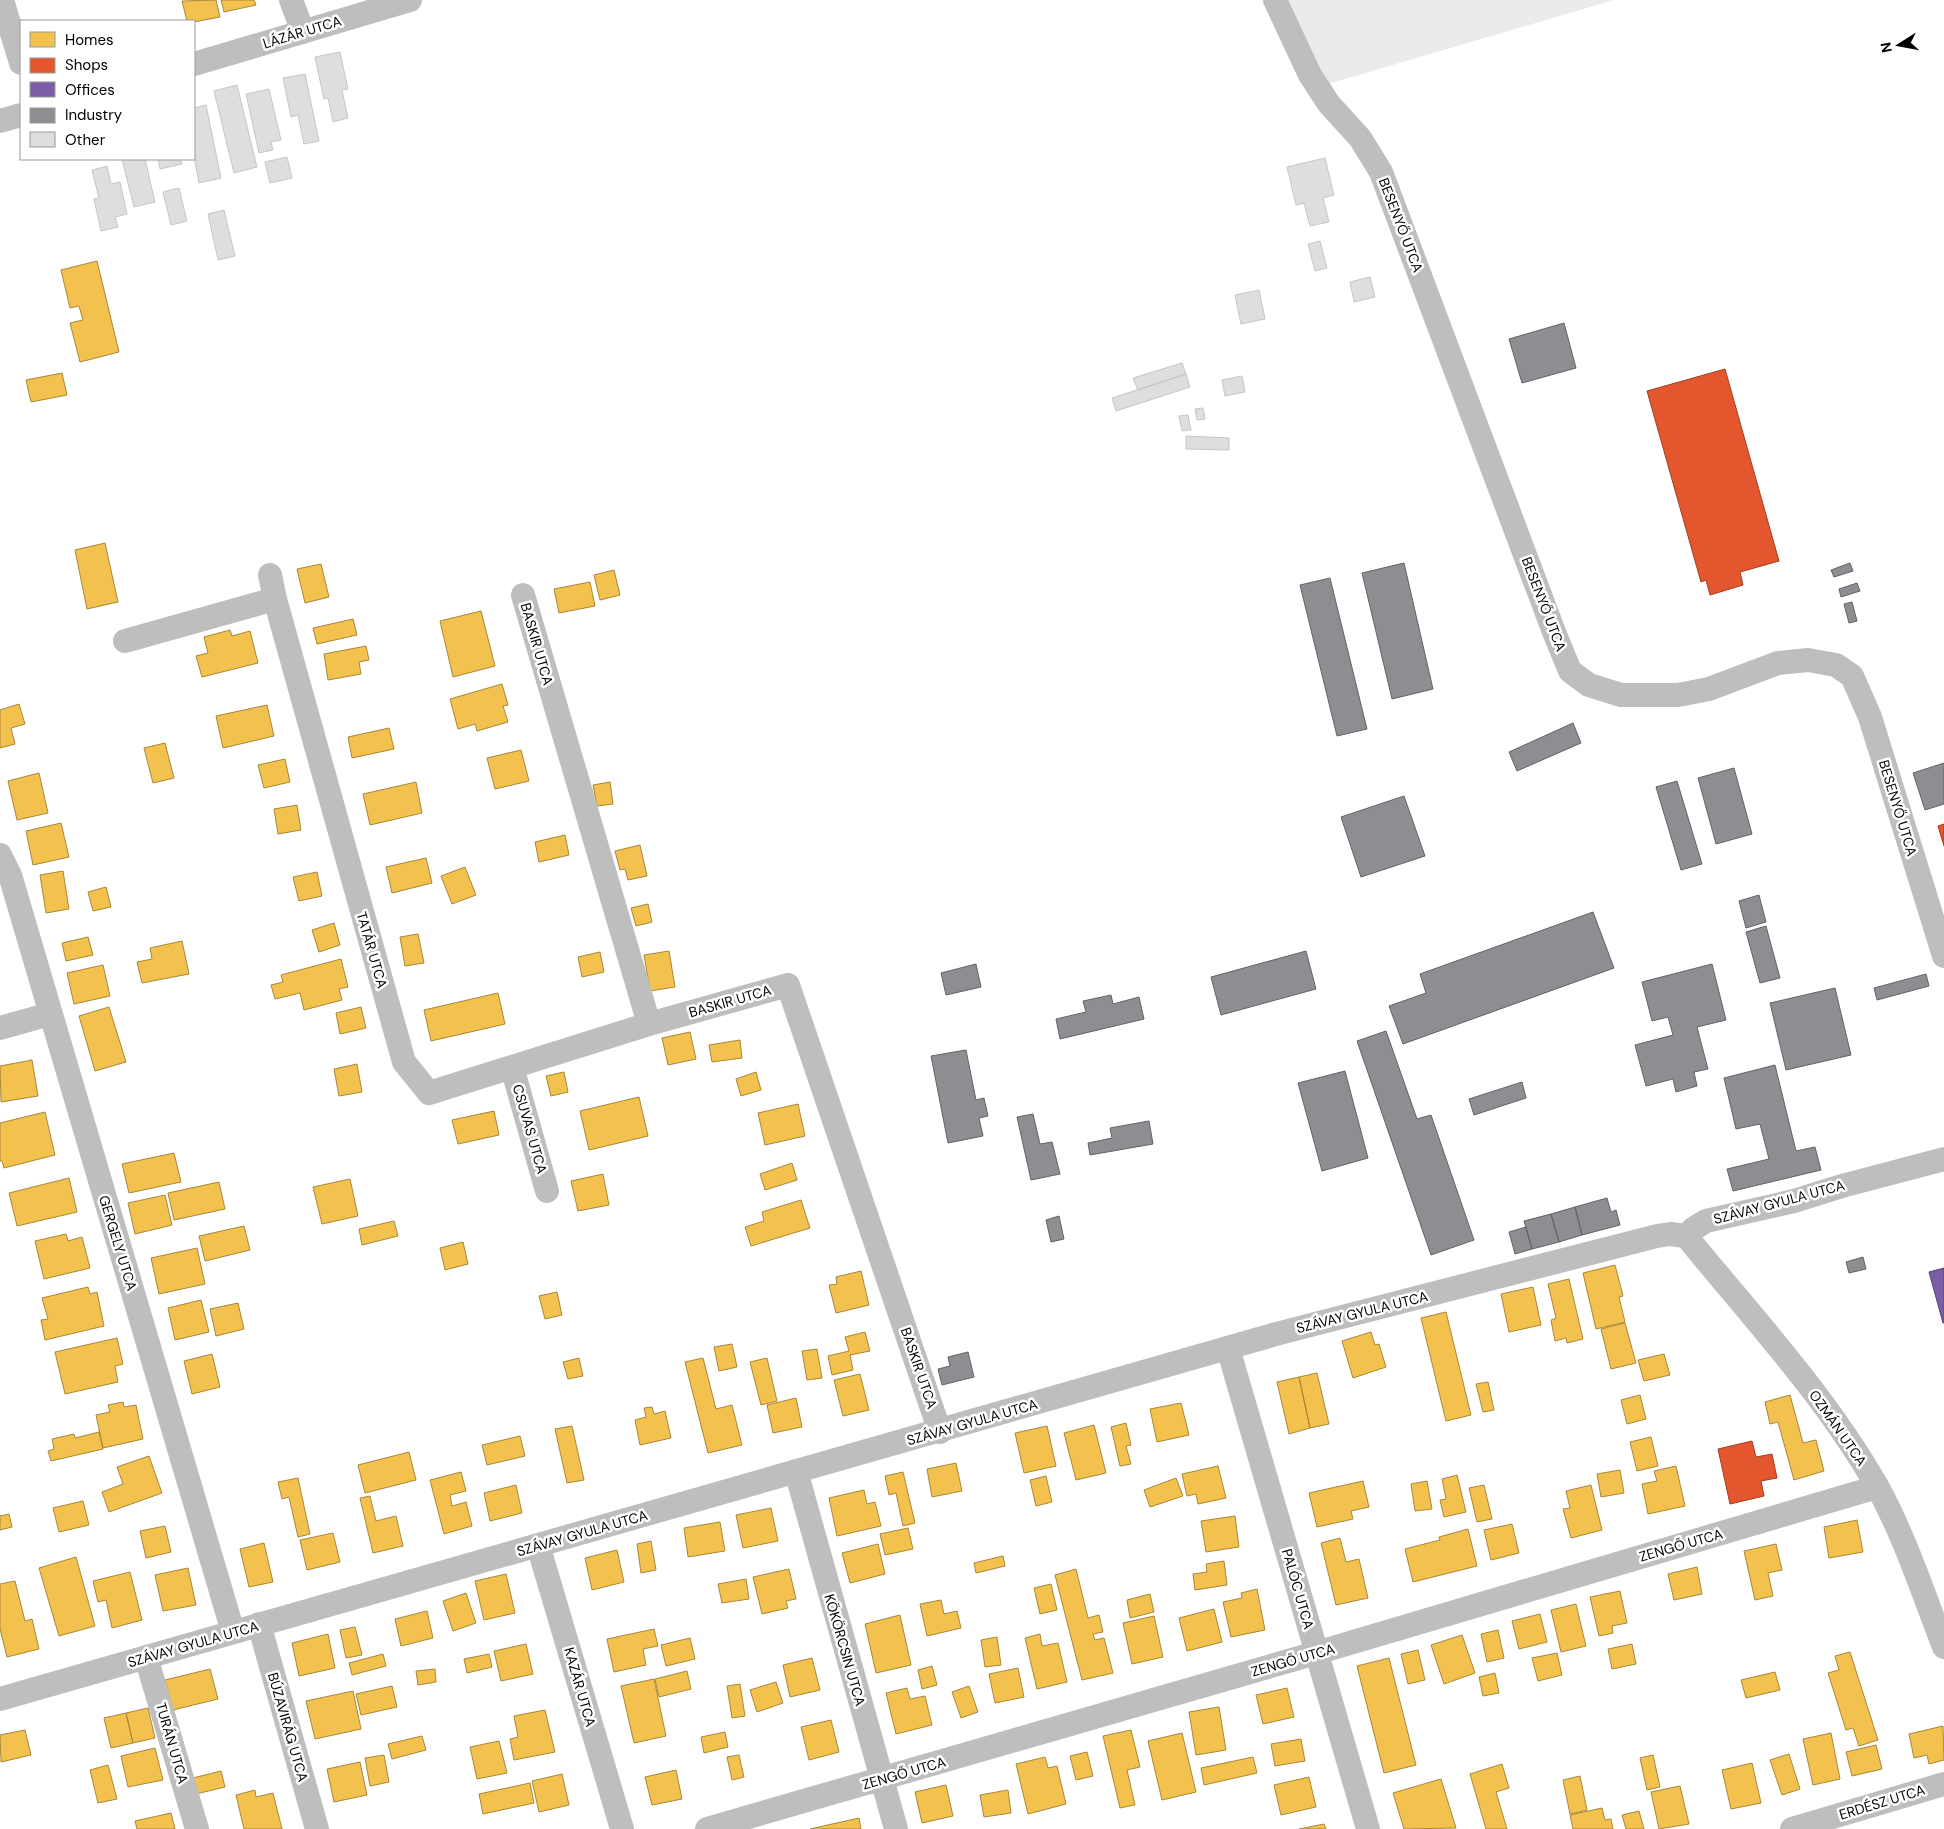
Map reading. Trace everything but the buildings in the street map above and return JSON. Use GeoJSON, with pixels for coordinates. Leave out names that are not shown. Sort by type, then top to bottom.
{"type":"FeatureCollection","features":[{"type":"Feature","properties":{"kind":"street"},"geometry":{"type":"LineString","coordinates":[[2,0],[20,60]]}},
{"type":"Feature","properties":{"kind":"street"},"geometry":{"type":"LineString","coordinates":[[291,0],[303,32]]}},
{"type":"Feature","properties":{"kind":"street","name":"LÁZÁR UTCA"},"geometry":{"type":"LineString","coordinates":[[195,64],[410,0]]}},
{"type":"Feature","properties":{"kind":"street","name":"BESENYŐ UTCA"},"geometry":{"type":"LineString","coordinates":[[1275,0],[1310,75],[1328,104],[1360,138],[1381,172],[1570,671],[1589,685],[1621,694],[1678,695],[1709,689],[1778,663],[1808,660],[1836,665],[1852,676],[1870,717],[1944,956]]}},
{"type":"Feature","properties":{"kind":"street"},"geometry":{"type":"LineString","coordinates":[[0,122],[20,115]]}},
{"type":"Feature","properties":{"kind":"street","name":"TATÁR UTCA"},"geometry":{"type":"LineString","coordinates":[[270,576],[404,1062],[429,1093],[649,1024]]}},
{"type":"Feature","properties":{"kind":"street","name":"BASKIR UTCA"},"geometry":{"type":"LineString","coordinates":[[523,595],[649,1024],[788,985],[940,1432]]}},
{"type":"Feature","properties":{"kind":"street"},"geometry":{"type":"LineString","coordinates":[[125,641],[275,598]]}},
{"type":"Feature","properties":{"kind":"street","name":"GERGELY UTCA"},"geometry":{"type":"LineString","coordinates":[[0,855],[10,875],[233,1632]]}},
{"type":"Feature","properties":{"kind":"street"},"geometry":{"type":"LineString","coordinates":[[0,1028],[50,1014]]}},
{"type":"Feature","properties":{"kind":"street","name":"CSUVAS UTCA"},"geometry":{"type":"LineString","coordinates":[[512,1067],[547,1191]]}},
{"type":"Feature","properties":{"kind":"street","name":"SZÁVAY GYULA UTCA"},"geometry":{"type":"LineString","coordinates":[[0,1699],[796,1471],[940,1432],[1228,1348],[1641,1240],[1670,1234],[1686,1236],[1693,1229],[1706,1222],[1794,1201],[1842,1186],[1944,1159]]}},
{"type":"Feature","properties":{"kind":"street","name":"OZMÁN UTCA"},"geometry":{"type":"LineString","coordinates":[[1686,1236],[1761,1324],[1836,1421],[1877,1487],[1908,1553],[1944,1647]]}},
{"type":"Feature","properties":{"kind":"street","name":"PALÓC UTCA"},"geometry":{"type":"LineString","coordinates":[[1228,1348],[1368,1829]]}},
{"type":"Feature","properties":{"kind":"street","name":"KÖKÖRCSIN UTCA"},"geometry":{"type":"LineString","coordinates":[[796,1471],[896,1829]]}},
{"type":"Feature","properties":{"kind":"street","name":"ZENGŐ UTCA"},"geometry":{"type":"LineString","coordinates":[[708,1829],[1316,1653],[1877,1487]]}},
{"type":"Feature","properties":{"kind":"street","name":"KAZÁR UTCA"},"geometry":{"type":"LineString","coordinates":[[538,1546],[622,1829]]}},
{"type":"Feature","properties":{"kind":"street","name":"BÚZAVIRÁG UTCA"},"geometry":{"type":"LineString","coordinates":[[260,1624],[317,1829]]}},
{"type":"Feature","properties":{"kind":"street","name":"TURÁN UTCA"},"geometry":{"type":"LineString","coordinates":[[146,1658],[197,1829]]}},
{"type":"Feature","properties":{"kind":"street","name":"ERDÉSZ UTCA"},"geometry":{"type":"LineString","coordinates":[[1792,1829],[1944,1784]]}},
{"type":"Feature","properties":{"kind":"shaded area"},"geometry":{"type":"Polygon","coordinates":[[[1280,0],[1614,0],[1311,89],[1280,0]]]}}]}
